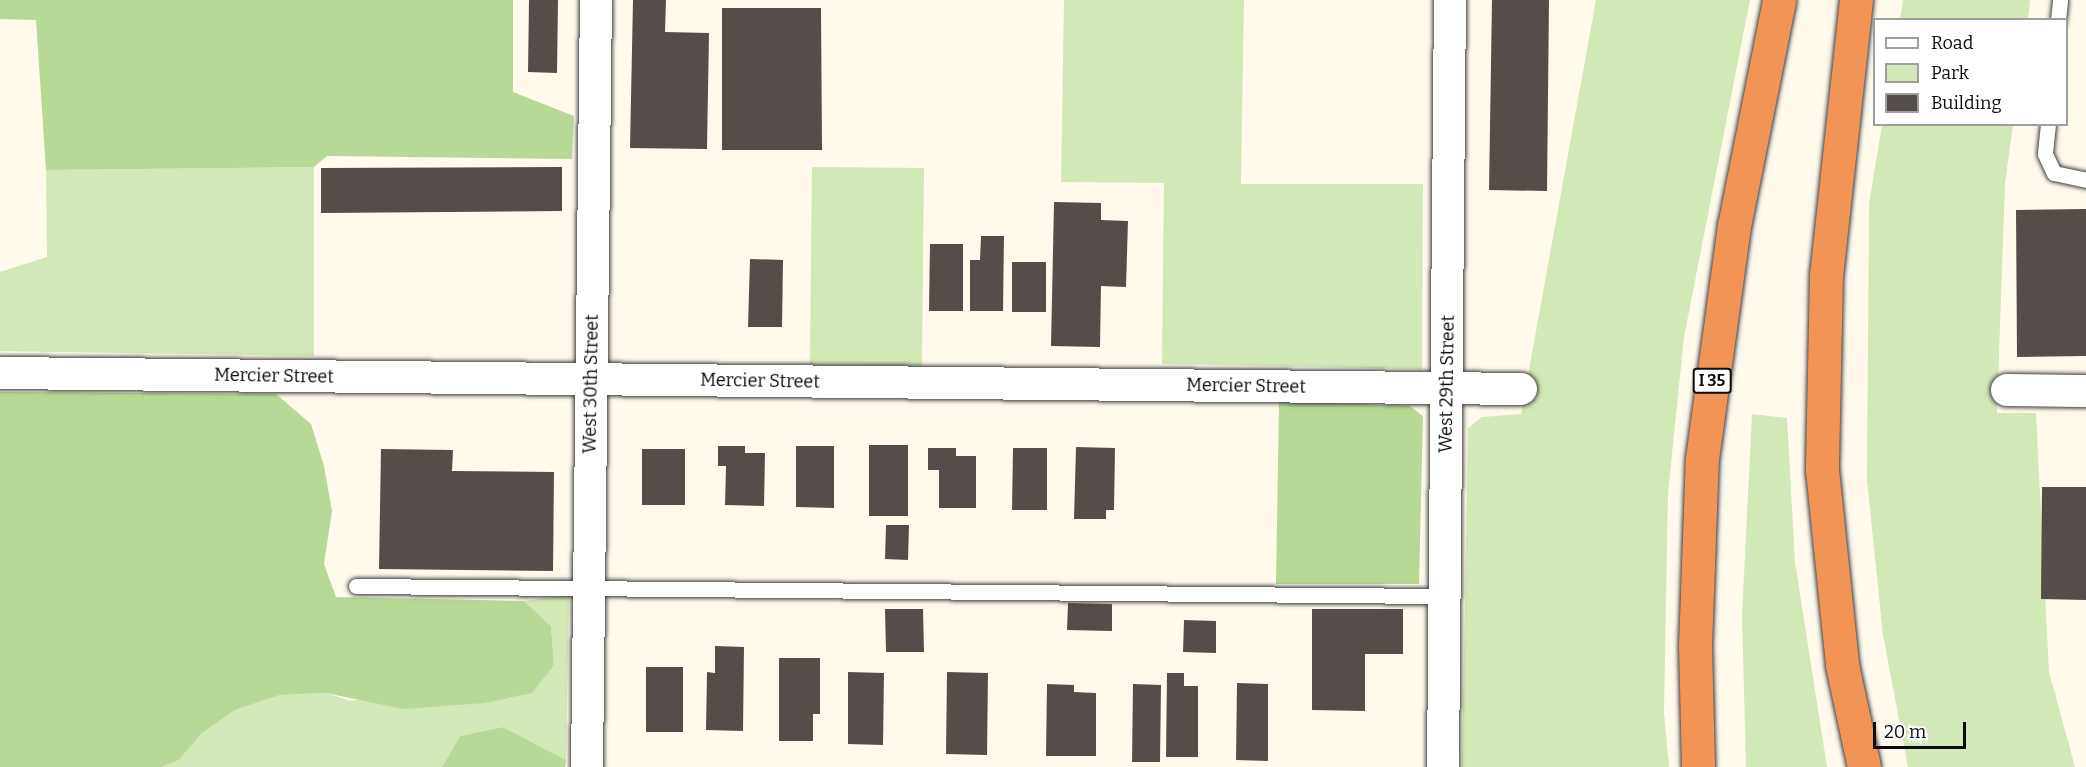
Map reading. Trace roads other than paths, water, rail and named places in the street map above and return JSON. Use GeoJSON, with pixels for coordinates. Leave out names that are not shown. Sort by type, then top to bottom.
{"type":"FeatureCollection","features":[{"type":"Feature","properties":{"kind":"highway","name":"I 35"},"geometry":{"type":"LineString","coordinates":[[1698,767],[1695,646],[1702,459],[1734,226],[1779,0]]}},
{"type":"Feature","properties":{"kind":"highway"},"geometry":{"type":"LineString","coordinates":[[1856,0],[1826,274],[1822,470],[1842,665],[1864,767]]}},
{"type":"Feature","properties":{"kind":"street","name":"West 30th Street"},"geometry":{"type":"LineString","coordinates":[[586,767],[596,0]]}},
{"type":"Feature","properties":{"kind":"street","name":"West 29th Street"},"geometry":{"type":"LineString","coordinates":[[1443,767],[1450,0]]}},
{"type":"Feature","properties":{"kind":"street","name":"Mercier Street"},"geometry":{"type":"LineString","coordinates":[[0,373],[1521,389]]}},
{"type":"Feature","properties":{"kind":"street"},"geometry":{"type":"LineString","coordinates":[[2007,390],[2086,391]]}},
{"type":"Feature","properties":{"kind":"lane"},"geometry":{"type":"LineString","coordinates":[[2058,18],[2060,0]]}},
{"type":"Feature","properties":{"kind":"lane"},"geometry":{"type":"LineString","coordinates":[[2048,126],[2045,154],[2054,172],[2086,180]]}},
{"type":"Feature","properties":{"kind":"lane"},"geometry":{"type":"LineString","coordinates":[[356,586],[589,586],[1445,596]]}}]}
